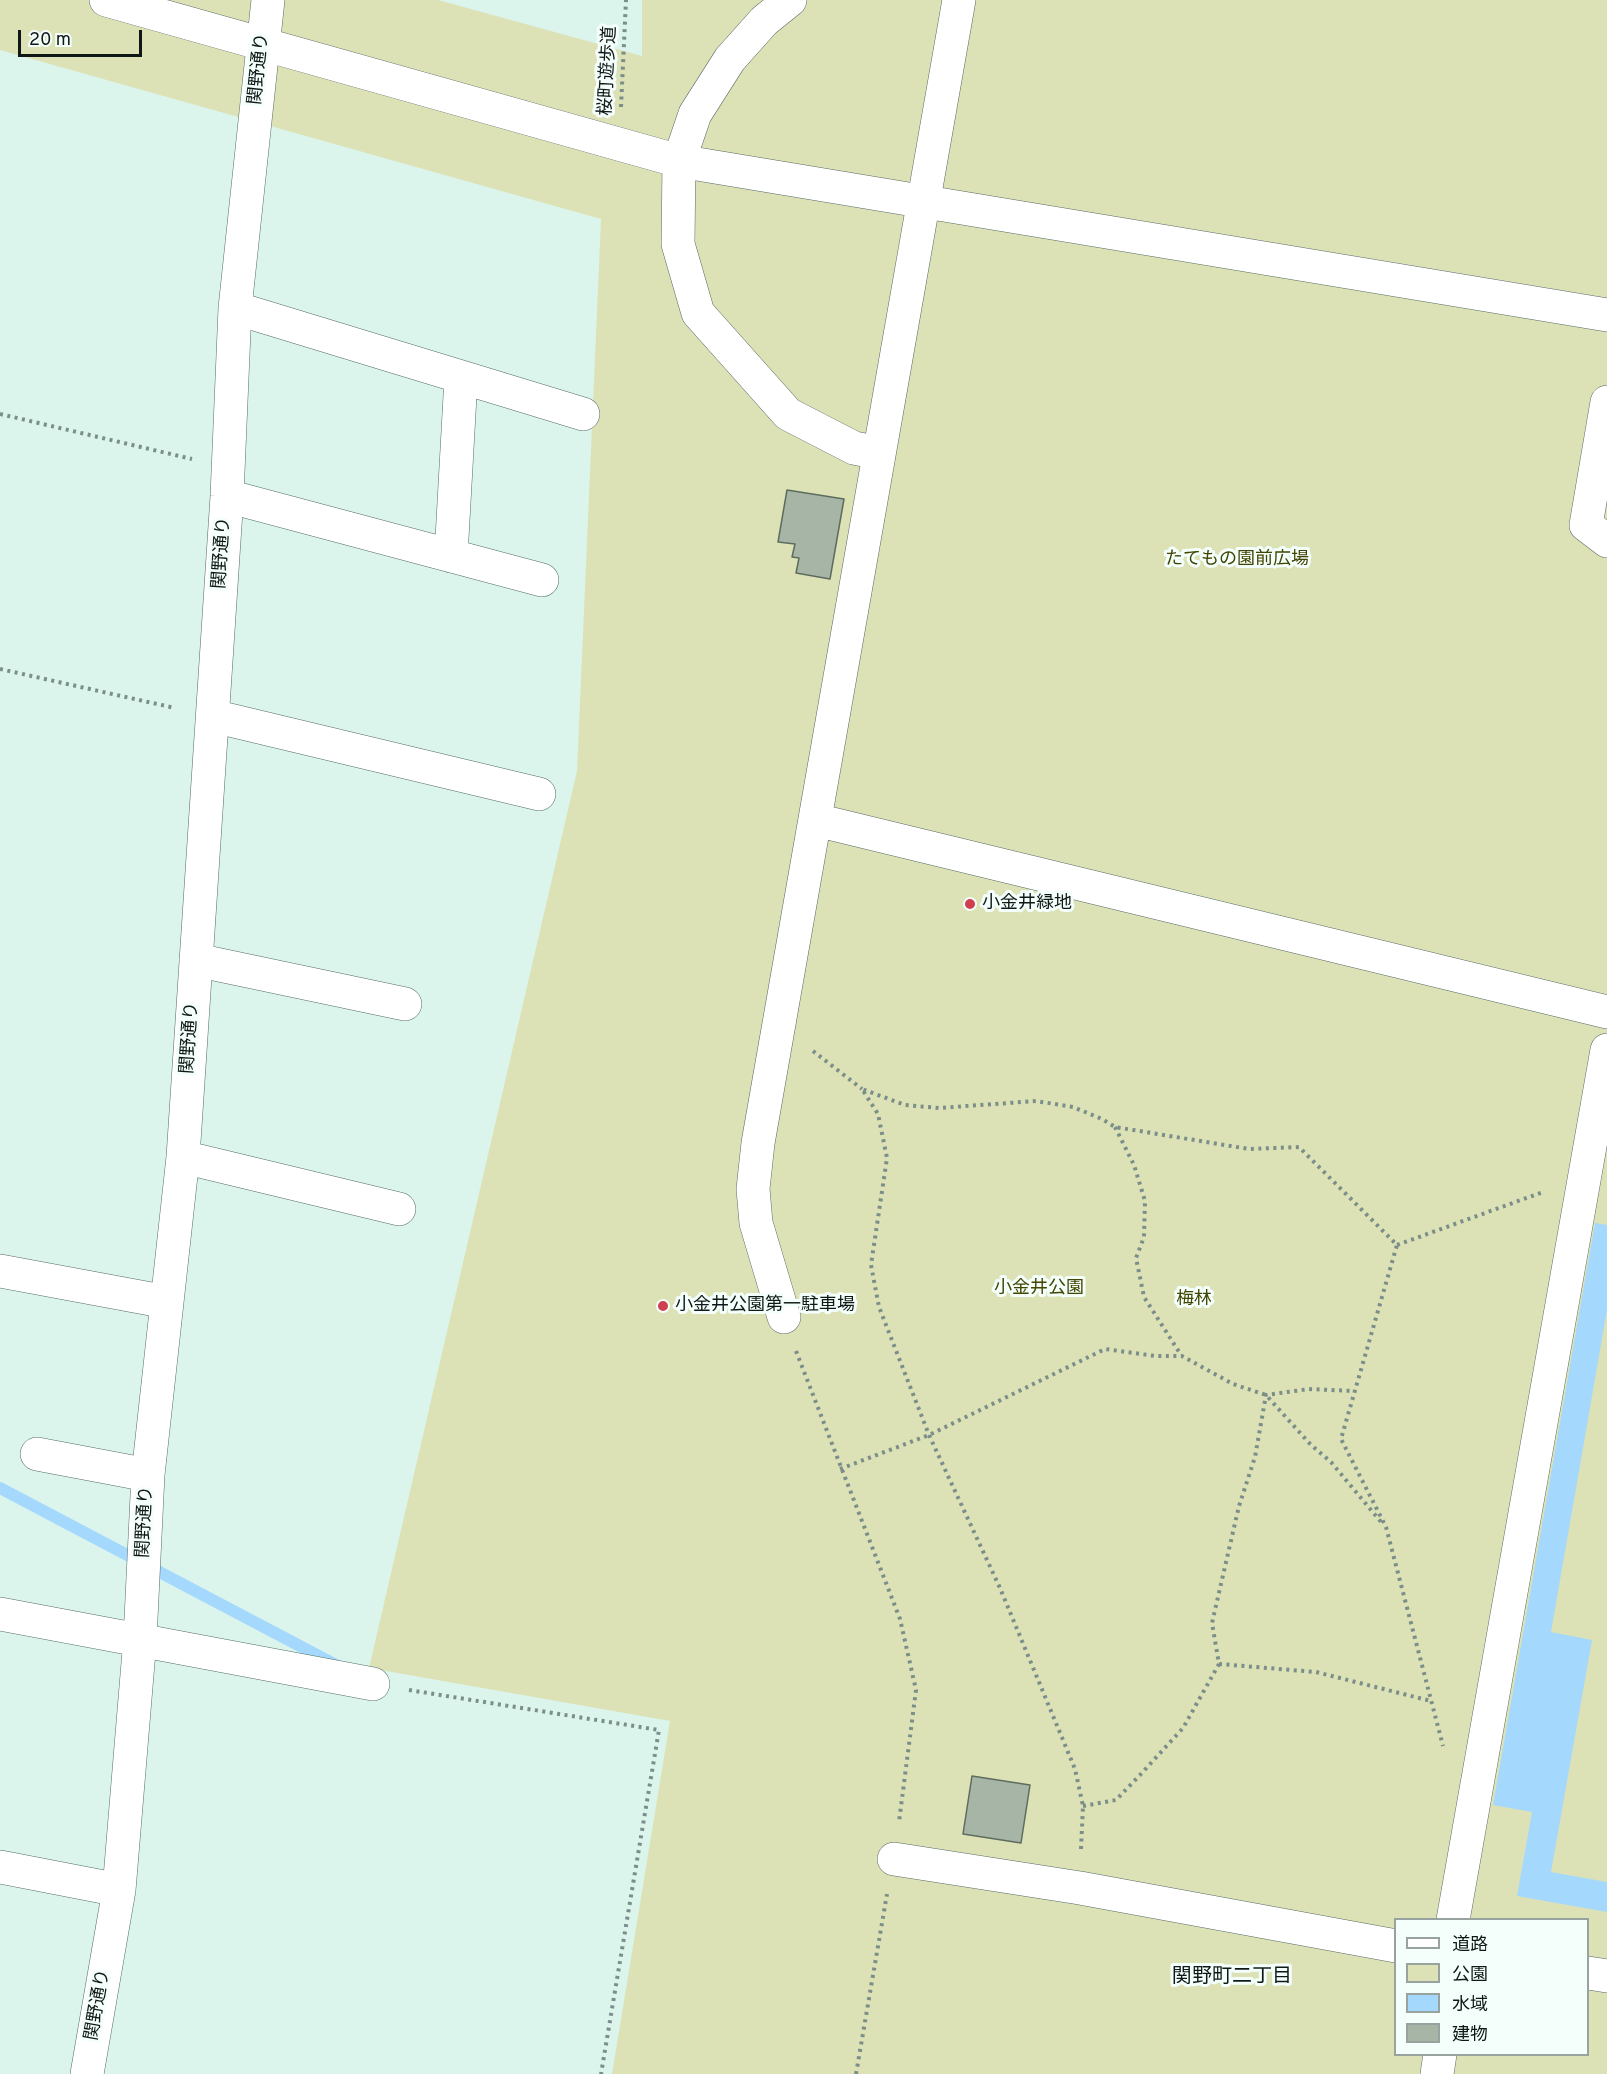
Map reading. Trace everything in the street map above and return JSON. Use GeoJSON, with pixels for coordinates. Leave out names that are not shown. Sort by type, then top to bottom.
{"type":"FeatureCollection","features":[{"type":"Feature","properties":{"kind":"street"},"geometry":{"type":"LineString","coordinates":[[106,0],[679,160],[1607,315]]}},
{"type":"Feature","properties":{"kind":"street","name":"関野通り"},"geometry":{"type":"LineString","coordinates":[[87,2074],[119,1890],[140,1639],[148,1475],[183,1157],[213,716],[235,308],[268,0]]}},
{"type":"Feature","properties":{"kind":"street"},"geometry":{"type":"LineString","coordinates":[[790,0],[764,21],[730,59],[695,114],[679,160],[678,244],[698,313],[788,414],[854,448],[879,453]]}},
{"type":"Feature","properties":{"kind":"street"},"geometry":{"type":"LineString","coordinates":[[784,1317],[756,1223],[753,1189],[758,1143],[959,0]]}},
{"type":"Feature","properties":{"kind":"street"},"geometry":{"type":"LineString","coordinates":[[235,308],[583,414]]}},
{"type":"Feature","properties":{"kind":"street"},"geometry":{"type":"LineString","coordinates":[[451,556],[461,378]]}},
{"type":"Feature","properties":{"kind":"street"},"geometry":{"type":"LineString","coordinates":[[1607,402],[1586,525],[1607,541]]}},
{"type":"Feature","properties":{"kind":"street"},"geometry":{"type":"LineString","coordinates":[[227,481],[451,556],[542,580]]}},
{"type":"Feature","properties":{"kind":"street"},"geometry":{"type":"LineString","coordinates":[[213,716],[539,794]]}},
{"type":"Feature","properties":{"kind":"street"},"geometry":{"type":"LineString","coordinates":[[816,820],[1607,1012]]}},
{"type":"Feature","properties":{"kind":"street"},"geometry":{"type":"LineString","coordinates":[[196,960],[405,1004]]}},
{"type":"Feature","properties":{"kind":"street"},"geometry":{"type":"LineString","coordinates":[[1453,1918],[1607,1050]]}},
{"type":"Feature","properties":{"kind":"street"},"geometry":{"type":"LineString","coordinates":[[183,1157],[399,1209]]}},
{"type":"Feature","properties":{"kind":"street"},"geometry":{"type":"LineString","coordinates":[[0,1271],[167,1302]]}},
{"type":"Feature","properties":{"kind":"street"},"geometry":{"type":"LineString","coordinates":[[37,1454],[148,1475]]}},
{"type":"Feature","properties":{"kind":"street"},"geometry":{"type":"LineString","coordinates":[[0,1614],[373,1684]]}},
{"type":"Feature","properties":{"kind":"street"},"geometry":{"type":"LineString","coordinates":[[894,1859],[1080,1888],[1394,1946]]}},
{"type":"Feature","properties":{"kind":"street"},"geometry":{"type":"LineString","coordinates":[[0,1867],[119,1890]]}},
{"type":"Feature","properties":{"kind":"street"},"geometry":{"type":"LineString","coordinates":[[1589,1973],[1607,1976]]}},
{"type":"Feature","properties":{"kind":"street"},"geometry":{"type":"LineString","coordinates":[[1437,2074],[1440,2056]]}},
{"type":"Feature","properties":{"kind":"path","name":"桜町遊歩道"},"geometry":{"type":"LineString","coordinates":[[619,144],[626,0]]}},
{"type":"Feature","properties":{"kind":"path"},"geometry":{"type":"LineString","coordinates":[[0,414],[227,481]]}},
{"type":"Feature","properties":{"kind":"path"},"geometry":{"type":"LineString","coordinates":[[0,669],[213,716]]}},
{"type":"Feature","properties":{"kind":"path"},"geometry":{"type":"LineString","coordinates":[[778,1024],[861,1089],[879,1114],[887,1158],[871,1265],[879,1306],[929,1435],[1000,1588],[1075,1769],[1083,1806],[1080,1888]]}},
{"type":"Feature","properties":{"kind":"path"},"geometry":{"type":"LineString","coordinates":[[861,1089],[905,1105],[939,1108],[1006,1102],[1045,1102],[1073,1107],[1115,1127],[1249,1149],[1299,1147],[1397,1245]]}},
{"type":"Feature","properties":{"kind":"path"},"geometry":{"type":"LineString","coordinates":[[1115,1127],[1134,1165],[1145,1201],[1144,1236],[1136,1258],[1144,1297],[1182,1356],[1233,1384],[1266,1395],[1309,1389],[1353,1391]]}},
{"type":"Feature","properties":{"kind":"path"},"geometry":{"type":"LineString","coordinates":[[1397,1245],[1510,1206],[1585,1174]]}},
{"type":"Feature","properties":{"kind":"path"},"geometry":{"type":"LineString","coordinates":[[1397,1245],[1341,1439],[1386,1527],[1450,1770],[1465,1789],[1474,1796]]}},
{"type":"Feature","properties":{"kind":"path"},"geometry":{"type":"LineString","coordinates":[[784,1317],[840,1469],[900,1619],[916,1690],[894,1859],[856,2074]]}},
{"type":"Feature","properties":{"kind":"path"},"geometry":{"type":"LineString","coordinates":[[840,1469],[929,1435],[1106,1349],[1155,1356],[1182,1356]]}},
{"type":"Feature","properties":{"kind":"path"},"geometry":{"type":"LineString","coordinates":[[1083,1806],[1116,1800],[1140,1775],[1183,1728],[1219,1664],[1212,1623],[1239,1506],[1256,1457],[1266,1395]]}},
{"type":"Feature","properties":{"kind":"path"},"geometry":{"type":"LineString","coordinates":[[1266,1395],[1311,1445],[1331,1462],[1386,1527]]}},
{"type":"Feature","properties":{"kind":"path"},"geometry":{"type":"LineString","coordinates":[[1219,1664],[1316,1672],[1431,1701]]}},
{"type":"Feature","properties":{"kind":"path"},"geometry":{"type":"LineString","coordinates":[[373,1684],[659,1730],[601,2074]]}},
{"type":"Feature","properties":{"kind":"green space","name":"小金井公園"},"geometry":{"type":"Polygon","coordinates":[[[0,0],[438,0],[642,56],[642,0],[1607,0],[1607,2074],[612,2074],[670,1721],[369,1668],[577,771],[601,219],[0,50],[0,0]]]}},
{"type":"Feature","properties":{"kind":"water"},"geometry":{"type":"Polygon","coordinates":[[[1595,1223],[1607,1225],[1607,1310],[1551,1632],[1592,1640],[1551,1872],[1607,1882],[1607,1912],[1517,1896],[1532,1812],[1493,1805],[1595,1223]]]}},
{"type":"Feature","properties":{"kind":"building"},"geometry":{"type":"Polygon","coordinates":[[[787,490],[844,499],[830,579],[796,573],[799,558],[792,557],[795,544],[778,542],[787,490]]]}},
{"type":"Feature","properties":{"kind":"building"},"geometry":{"type":"Polygon","coordinates":[[[972,1776],[1030,1785],[1021,1843],[963,1834],[972,1776]]]}},
{"type":"Feature","properties":{"kind":"waterway"},"geometry":{"type":"LineString","coordinates":[[0,1488],[336,1665]]}},
{"type":"Feature","properties":{"kind":"place","name":"小金井緑地"},"geometry":{"type":"Point","coordinates":[970,904]}},
{"type":"Feature","properties":{"kind":"place","name":"小金井公園第一駐車場"},"geometry":{"type":"Point","coordinates":[663,1306]}},
{"type":"Feature","properties":{"kind":"district","name":"関野町二丁目"},"geometry":{"type":"Point","coordinates":[1232,1978]}},
{"type":"Feature","properties":{"kind":"park label","name":"たてもの園前広場"},"geometry":{"type":"Point","coordinates":[1237,560]}},
{"type":"Feature","properties":{"kind":"park label","name":"梅林"},"geometry":{"type":"Point","coordinates":[1194,1300]}}]}
